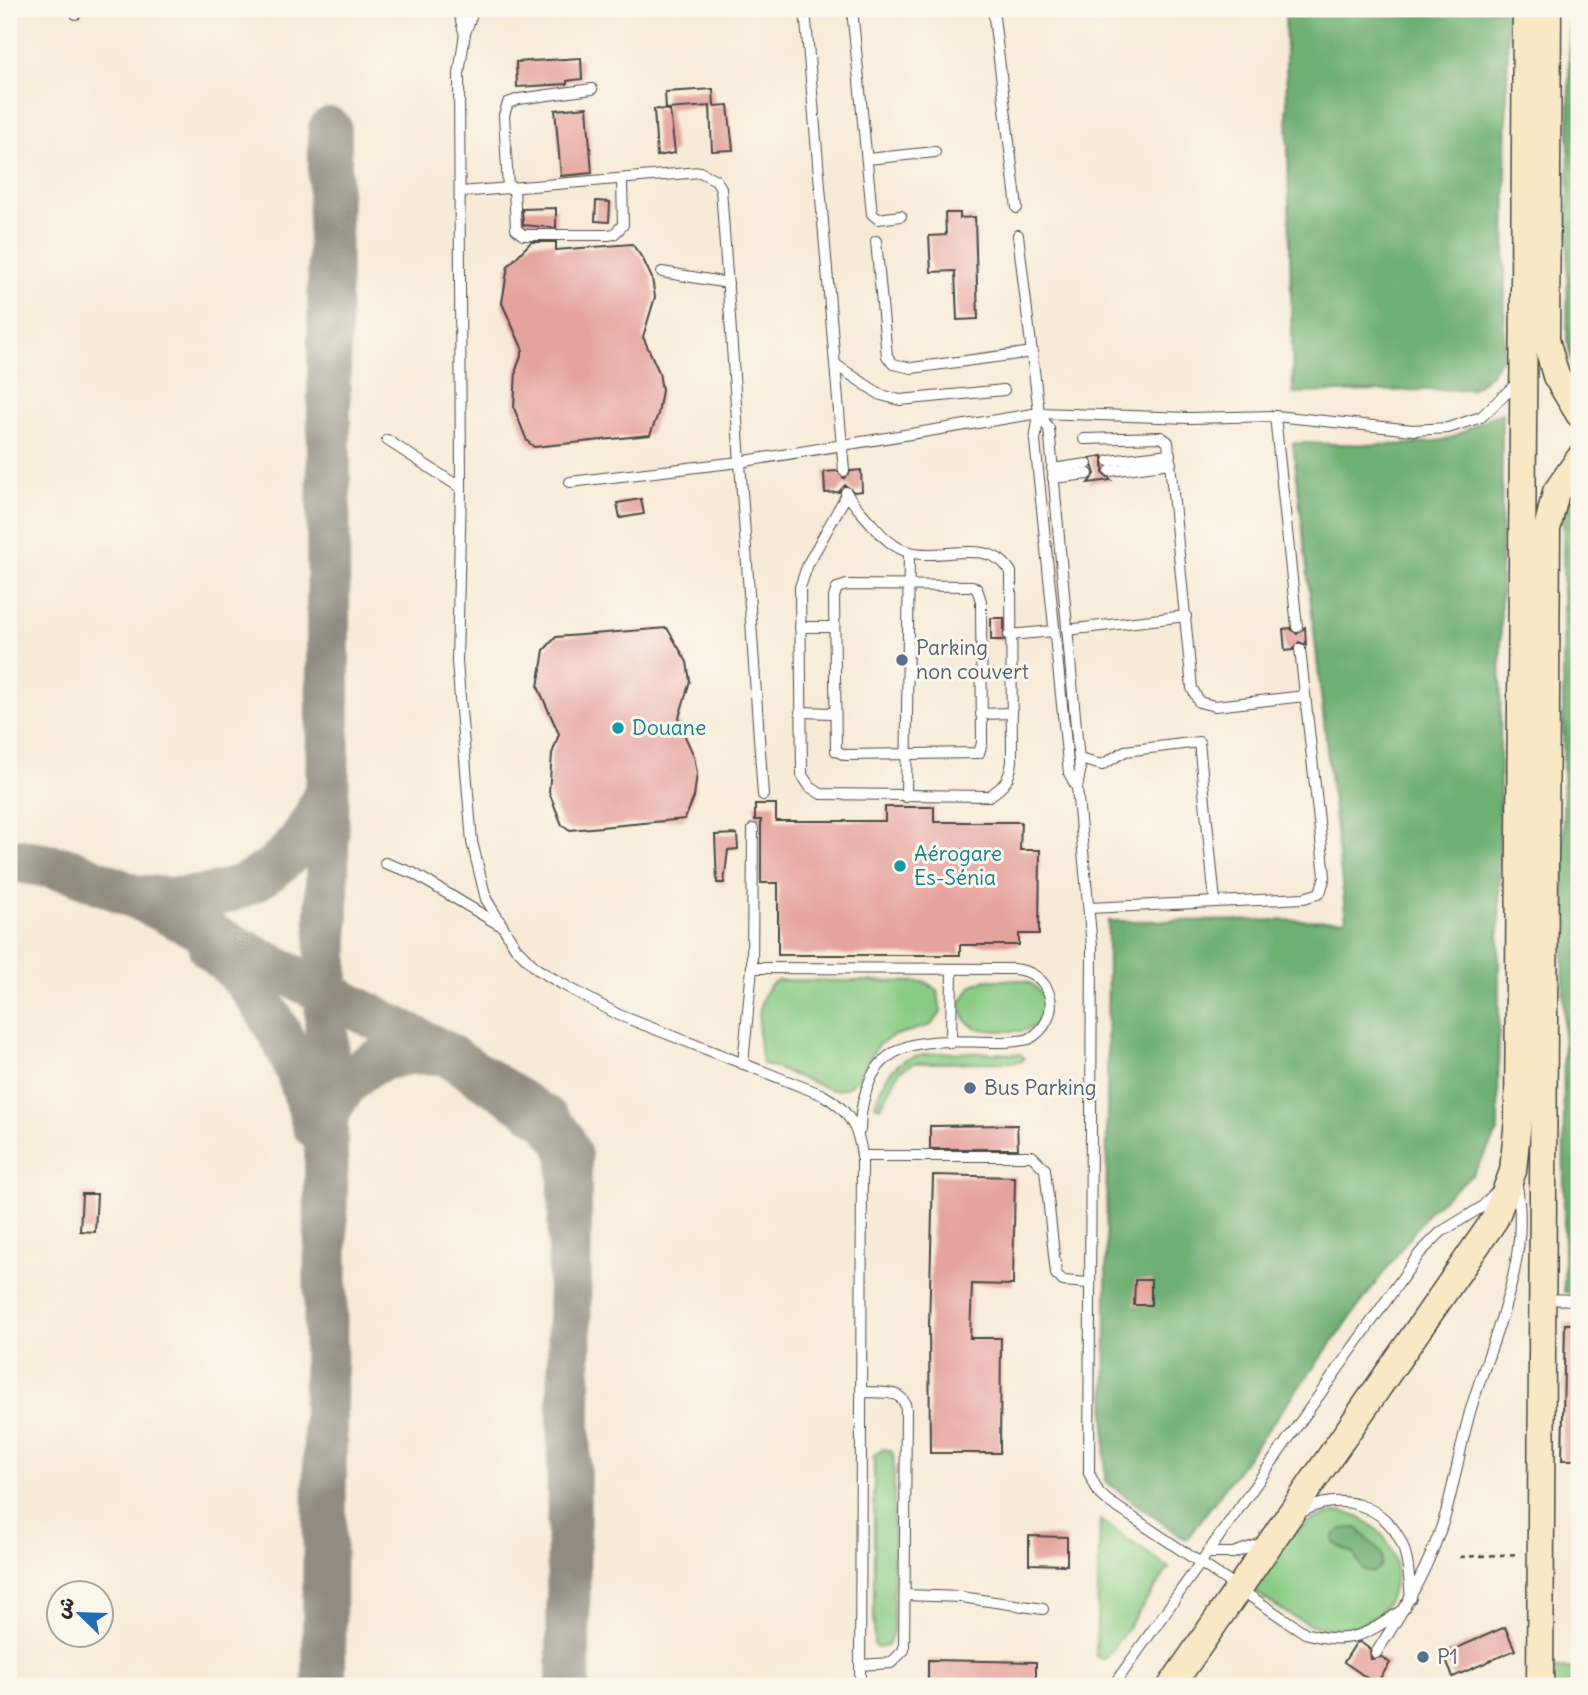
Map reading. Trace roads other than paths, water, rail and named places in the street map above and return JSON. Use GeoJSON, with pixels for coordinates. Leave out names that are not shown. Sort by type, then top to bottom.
{"type":"FeatureCollection","features":[{"type":"Feature","properties":{"kind":"street"},"geometry":{"type":"LineString","coordinates":[[1527,9],[1525,374],[1535,553],[1542,1299],[1540,1686]]}},
{"type":"Feature","properties":{"kind":"street"},"geometry":{"type":"LineString","coordinates":[[1548,9],[1546,340],[1556,376],[1579,414]]}},
{"type":"Feature","properties":{"kind":"street"},"geometry":{"type":"LineString","coordinates":[[1171,1686],[1240,1591],[1495,1219],[1515,1161],[1535,553],[1552,502],[1562,481],[1579,459]]}},
{"type":"Feature","properties":{"kind":"lane"},"geometry":{"type":"LineString","coordinates":[[458,9],[465,33]]}},
{"type":"Feature","properties":{"kind":"lane"},"geometry":{"type":"LineString","coordinates":[[474,9],[465,33],[459,74],[461,488],[456,636],[470,814],[477,871],[486,899],[499,925],[516,948],[537,969],[619,1015],[837,1103],[855,1125],[861,1141]]}},
{"type":"Feature","properties":{"kind":"lane"},"geometry":{"type":"LineString","coordinates":[[805,9],[844,471]]}},
{"type":"Feature","properties":{"kind":"lane"},"geometry":{"type":"LineString","coordinates":[[852,9],[872,214],[878,219],[901,216]]}},
{"type":"Feature","properties":{"kind":"lane"},"geometry":{"type":"LineString","coordinates":[[993,9],[1017,208]]}},
{"type":"Feature","properties":{"kind":"lane"},"geometry":{"type":"LineString","coordinates":[[592,89],[519,99],[508,103],[503,115],[516,229],[523,235],[608,235],[620,231],[623,225],[622,179]]}},
{"type":"Feature","properties":{"kind":"lane"},"geometry":{"type":"LineString","coordinates":[[867,159],[935,152]]}},
{"type":"Feature","properties":{"kind":"lane"},"geometry":{"type":"LineString","coordinates":[[460,192],[699,172],[716,180],[722,198],[763,795]]}},
{"type":"Feature","properties":{"kind":"lane"},"geometry":{"type":"LineString","coordinates":[[1018,235],[1039,413],[1035,441],[1069,773],[1077,788]]}},
{"type":"Feature","properties":{"kind":"lane"},"geometry":{"type":"LineString","coordinates":[[876,240],[887,356],[893,364],[912,368],[1033,352]]}},
{"type":"Feature","properties":{"kind":"lane"},"geometry":{"type":"LineString","coordinates":[[662,272],[728,284]]}},
{"type":"Feature","properties":{"kind":"lane"},"geometry":{"type":"LineString","coordinates":[[836,365],[881,395],[900,400],[1004,390]]}},
{"type":"Feature","properties":{"kind":"lane"},"geometry":{"type":"LineString","coordinates":[[570,482],[841,447],[1039,413],[1190,418],[1275,416],[1413,430],[1448,428],[1472,422],[1493,409],[1525,374]]}},
{"type":"Feature","properties":{"kind":"lane"},"geometry":{"type":"LineString","coordinates":[[1039,413],[1049,429],[1079,760],[1080,777],[1077,788],[1089,908],[1088,1461],[1093,1484],[1108,1501],[1294,1628],[1329,1639],[1362,1635],[1408,1603]]}},
{"type":"Feature","properties":{"kind":"lane"},"geometry":{"type":"LineString","coordinates":[[1275,416],[1297,628]]}},
{"type":"Feature","properties":{"kind":"lane"},"geometry":{"type":"LineString","coordinates":[[1084,439],[1161,437],[1168,442],[1192,688],[1199,702],[1215,706],[1305,696]]}},
{"type":"Feature","properties":{"kind":"lane"},"geometry":{"type":"LineString","coordinates":[[387,440],[461,488]]}},
{"type":"Feature","properties":{"kind":"lane"},"geometry":{"type":"LineString","coordinates":[[1110,466],[1171,458]]}},
{"type":"Feature","properties":{"kind":"lane"},"geometry":{"type":"LineString","coordinates":[[1053,473],[1087,469]]}},
{"type":"Feature","properties":{"kind":"lane"},"geometry":{"type":"LineString","coordinates":[[846,493],[889,542],[909,552],[993,554],[1004,561],[1011,572],[1010,776],[1002,788],[989,796],[821,794],[810,787],[802,775],[800,627],[803,575],[846,493]]}},
{"type":"Feature","properties":{"kind":"lane"},"geometry":{"type":"LineString","coordinates":[[906,797],[909,552]]}},
{"type":"Feature","properties":{"kind":"lane"},"geometry":{"type":"LineString","coordinates":[[908,585],[972,586],[981,594],[986,629],[982,743],[979,752],[840,754],[834,747],[833,713],[834,597],[837,588],[908,585]]}},
{"type":"Feature","properties":{"kind":"lane"},"geometry":{"type":"LineString","coordinates":[[1067,630],[1185,616]]}},
{"type":"Feature","properties":{"kind":"lane"},"geometry":{"type":"LineString","coordinates":[[800,627],[834,627]]}},
{"type":"Feature","properties":{"kind":"lane"},"geometry":{"type":"LineString","coordinates":[[1010,636],[1055,631]]}},
{"type":"Feature","properties":{"kind":"lane"},"geometry":{"type":"LineString","coordinates":[[1089,908],[1313,897],[1325,885],[1300,649]]}},
{"type":"Feature","properties":{"kind":"lane"},"geometry":{"type":"LineString","coordinates":[[1062,702],[1074,701]]}},
{"type":"Feature","properties":{"kind":"lane"},"geometry":{"type":"LineString","coordinates":[[800,712],[833,713]]}},
{"type":"Feature","properties":{"kind":"lane"},"geometry":{"type":"LineString","coordinates":[[981,713],[1012,713]]}},
{"type":"Feature","properties":{"kind":"lane"},"geometry":{"type":"LineString","coordinates":[[1079,760],[1102,765],[1125,751],[1199,742],[1215,901]]}},
{"type":"Feature","properties":{"kind":"lane"},"geometry":{"type":"LineString","coordinates":[[743,1064],[752,968],[753,829]]}},
{"type":"Feature","properties":{"kind":"lane"},"geometry":{"type":"LineString","coordinates":[[385,863],[413,873],[499,925]]}},
{"type":"Feature","properties":{"kind":"lane"},"geometry":{"type":"LineString","coordinates":[[752,968],[1024,970],[1044,982],[1052,1004],[1046,1025],[1029,1039],[913,1044],[891,1053],[882,1061],[862,1101],[860,1686]]}},
{"type":"Feature","properties":{"kind":"lane"},"geometry":{"type":"LineString","coordinates":[[951,1043],[952,969]]}},
{"type":"Feature","properties":{"kind":"lane"},"geometry":{"type":"LineString","coordinates":[[862,1156],[1032,1156],[1045,1168],[1056,1274],[1063,1281],[1088,1283]]}},
{"type":"Feature","properties":{"kind":"lane"},"geometry":{"type":"LineString","coordinates":[[1113,1686],[1420,1253],[1441,1232],[1482,1207],[1494,1195],[1515,1161]]}},
{"type":"Feature","properties":{"kind":"lane"},"geometry":{"type":"LineString","coordinates":[[1376,1653],[1408,1603],[1444,1518],[1472,1403],[1509,1292],[1521,1231],[1522,1209],[1515,1161]]}},
{"type":"Feature","properties":{"kind":"lane"},"geometry":{"type":"LineString","coordinates":[[1542,1299],[1579,1300]]}},
{"type":"Feature","properties":{"kind":"lane"},"geometry":{"type":"LineString","coordinates":[[860,1665],[891,1662],[899,1658],[904,1650],[905,1595],[906,1405],[897,1394],[862,1392]]}},
{"type":"Feature","properties":{"kind":"lane"},"geometry":{"type":"LineString","coordinates":[[1209,1553],[1248,1549],[1305,1510],[1327,1502],[1350,1502],[1372,1510],[1390,1524],[1402,1543],[1408,1603]]}},
{"type":"Feature","properties":{"kind":"lane"},"geometry":{"type":"LineString","coordinates":[[905,1595],[961,1597],[1043,1609]]}},
{"type":"Feature","properties":{"kind":"place","name":"Parking non couvert"},"geometry":{"type":"Point","coordinates":[902,660]}},
{"type":"Feature","properties":{"kind":"place","name":"Douane"},"geometry":{"type":"Point","coordinates":[618,728]}},
{"type":"Feature","properties":{"kind":"place","name":"Aérogare Es-Sénia"},"geometry":{"type":"Point","coordinates":[900,866]}},
{"type":"Feature","properties":{"kind":"place","name":"Bus Parking"},"geometry":{"type":"Point","coordinates":[970,1088]}},
{"type":"Feature","properties":{"kind":"place","name":"P1"},"geometry":{"type":"Point","coordinates":[1423,1657]}}]}
